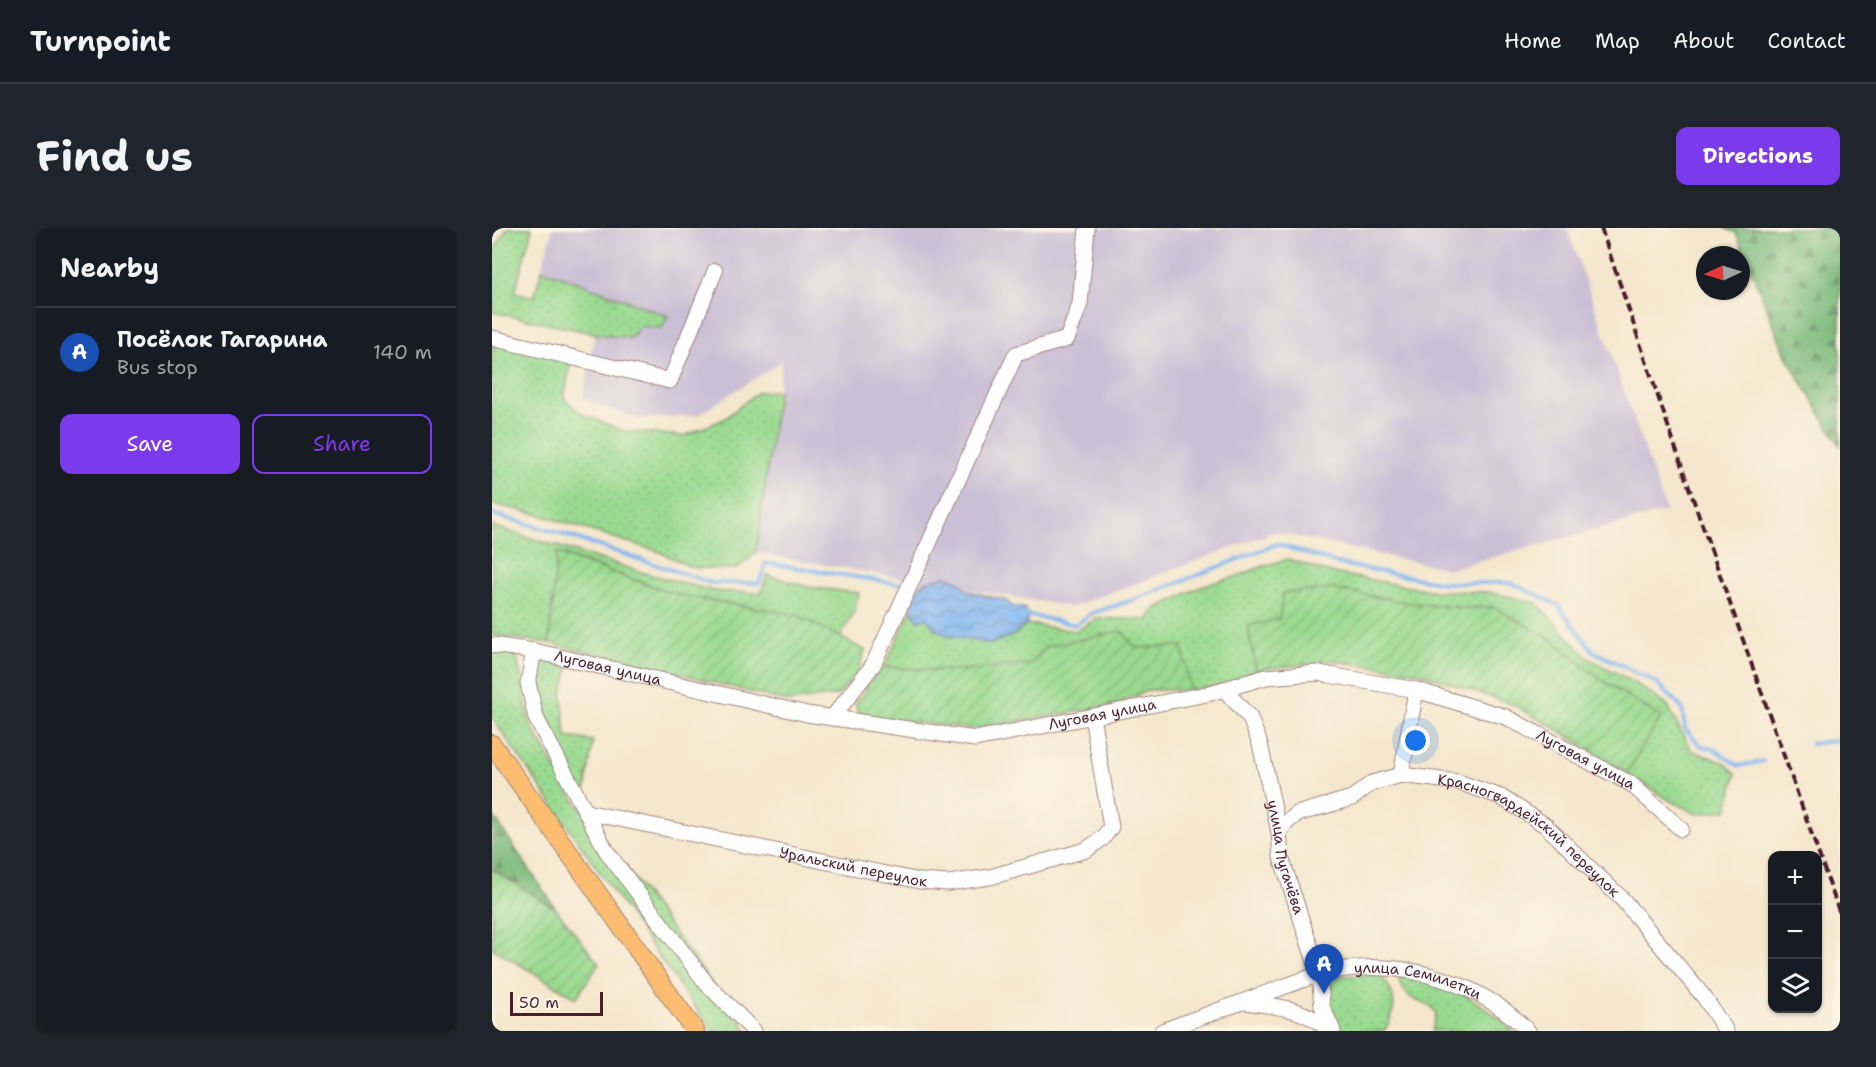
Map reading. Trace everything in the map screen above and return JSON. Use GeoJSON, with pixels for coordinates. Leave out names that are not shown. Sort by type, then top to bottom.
{"type":"FeatureCollection","features":[{"type":"Feature","properties":{"kind":"main road"},"geometry":{"type":"LineString","coordinates":[[492,744],[695,1031]]}},
{"type":"Feature","properties":{"kind":"street"},"geometry":{"type":"LineString","coordinates":[[832,718],[873,665],[1016,354],[1067,339],[1080,304],[1087,228]]}},
{"type":"Feature","properties":{"kind":"street"},"geometry":{"type":"LineString","coordinates":[[492,338],[670,381],[715,272]]}},
{"type":"Feature","properties":{"kind":"street","name":"Луговая улица"},"geometry":{"type":"LineString","coordinates":[[492,645],[534,651],[807,714],[975,739],[1224,689],[1266,677],[1318,673],[1416,690],[1506,717],[1631,784],[1681,829]]}},
{"type":"Feature","properties":{"kind":"street"},"geometry":{"type":"LineString","coordinates":[[534,651],[528,683],[536,718],[607,852],[706,983],[754,1031]]}},
{"type":"Feature","properties":{"kind":"street","name":"улица Пугачёва"},"geometry":{"type":"LineString","coordinates":[[1224,689],[1250,718],[1260,744],[1280,832],[1281,857],[1318,974],[1322,1006],[1331,1031]]}},
{"type":"Feature","properties":{"kind":"street"},"geometry":{"type":"LineString","coordinates":[[1401,775],[1416,690]]}},
{"type":"Feature","properties":{"kind":"street","name":"Уральский переулок"},"geometry":{"type":"LineString","coordinates":[[586,812],[909,878],[948,883],[990,877],[1086,850],[1103,838],[1111,827],[1092,716]]}},
{"type":"Feature","properties":{"kind":"street","name":"Красногвардейский переулок"},"geometry":{"type":"LineString","coordinates":[[1280,832],[1286,823],[1297,814],[1352,798],[1372,783],[1401,775],[1458,782],[1501,797],[1545,825],[1623,900],[1704,997],[1726,1031]]}},
{"type":"Feature","properties":{"kind":"street","name":"улица Семилетки"},"geometry":{"type":"LineString","coordinates":[[1163,1031],[1318,974],[1362,967],[1397,969],[1430,975],[1463,986],[1491,1001],[1528,1031]]}},
{"type":"Feature","properties":{"kind":"street"},"geometry":{"type":"LineString","coordinates":[[1242,1002],[1288,1008],[1322,1023],[1331,1031]]}},
{"type":"Feature","properties":{"kind":"shaded area"},"geometry":{"type":"Polygon","coordinates":[[[553,228],[1567,228],[1666,511],[1449,569],[1274,532],[1072,607],[756,553],[782,361],[698,415],[638,419],[583,399],[595,335],[534,297],[553,228]]]}},
{"type":"Feature","properties":{"kind":"green space"},"geometry":{"type":"Polygon","coordinates":[[[507,228],[532,228],[515,292],[534,297],[542,269],[668,316],[662,328],[640,326],[631,338],[602,335],[492,312],[492,254],[507,228]]]}},
{"type":"Feature","properties":{"kind":"green space"},"geometry":{"type":"Polygon","coordinates":[[[1724,228],[1840,228],[1840,446],[1787,358],[1750,267],[1750,246],[1741,246],[1736,233],[1724,228]]]}},
{"type":"Feature","properties":{"kind":"green space"},"geometry":{"type":"Polygon","coordinates":[[[492,332],[563,349],[570,365],[564,398],[582,414],[624,431],[684,436],[724,419],[758,392],[778,391],[756,553],[736,569],[693,568],[660,552],[533,513],[492,504],[492,332]]]}},
{"type":"Feature","properties":{"kind":"green space"},"geometry":{"type":"Polygon","coordinates":[[[492,526],[648,574],[714,591],[761,593],[767,575],[809,587],[859,593],[854,612],[840,638],[797,615],[678,595],[558,553],[549,643],[492,635],[492,526]]]}},
{"type":"Feature","properties":{"kind":"green space"},"geometry":{"type":"Polygon","coordinates":[[[557,553],[678,595],[797,615],[865,650],[857,674],[838,695],[788,702],[670,671],[549,643],[557,553]]]}},
{"type":"Feature","properties":{"kind":"green space"},"geometry":{"type":"Polygon","coordinates":[[[1288,559],[1327,572],[1435,591],[1489,592],[1536,603],[1588,658],[1638,685],[1668,706],[1691,750],[1725,763],[1736,774],[1727,810],[1697,814],[1669,800],[1627,773],[1660,718],[1600,679],[1551,639],[1494,607],[1461,608],[1410,603],[1333,589],[1279,619],[1248,626],[1256,670],[1223,685],[1190,690],[1031,664],[954,671],[884,667],[911,610],[918,620],[926,617],[935,629],[946,635],[964,638],[1013,635],[1027,624],[1077,631],[1097,618],[1148,620],[1155,609],[1204,585],[1288,559]]]}},
{"type":"Feature","properties":{"kind":"green space"},"geometry":{"type":"Polygon","coordinates":[[[1333,589],[1410,603],[1461,608],[1494,607],[1551,639],[1600,679],[1661,717],[1627,773],[1514,705],[1418,672],[1333,661],[1256,670],[1248,626],[1279,619],[1283,593],[1333,589]]]}},
{"type":"Feature","properties":{"kind":"green space"},"geometry":{"type":"Polygon","coordinates":[[[1121,631],[1136,648],[1182,646],[1190,690],[1149,690],[1115,705],[973,729],[871,717],[857,711],[856,703],[870,682],[884,667],[954,671],[1031,664],[1045,647],[1121,631]]]}},
{"type":"Feature","properties":{"kind":"green space"},"geometry":{"type":"Polygon","coordinates":[[[492,648],[517,656],[530,724],[571,795],[748,1031],[712,1031],[492,718],[492,648]]]}},
{"type":"Feature","properties":{"kind":"green space"},"geometry":{"type":"Polygon","coordinates":[[[539,658],[569,667],[562,694],[566,737],[593,741],[585,792],[577,788],[540,708],[534,683],[539,658]]]}},
{"type":"Feature","properties":{"kind":"green space"},"geometry":{"type":"Polygon","coordinates":[[[492,814],[556,909],[492,869],[492,814]]]}},
{"type":"Feature","properties":{"kind":"green space"},"geometry":{"type":"Polygon","coordinates":[[[492,869],[556,909],[599,964],[576,998],[492,948],[492,869]]]}},
{"type":"Feature","properties":{"kind":"green space"},"geometry":{"type":"Polygon","coordinates":[[[1381,975],[1390,989],[1394,1003],[1392,1016],[1384,1031],[1339,1031],[1329,1015],[1322,979],[1333,976],[1381,975]]]}},
{"type":"Feature","properties":{"kind":"green space"},"geometry":{"type":"Polygon","coordinates":[[[1398,976],[1454,989],[1472,999],[1514,1031],[1432,1031],[1436,1013],[1432,1007],[1414,1000],[1406,993],[1398,976]]]}},
{"type":"Feature","properties":{"kind":"water"},"geometry":{"type":"Polygon","coordinates":[[[945,576],[960,582],[967,591],[1005,600],[1014,607],[1025,608],[1027,624],[1013,635],[990,644],[946,635],[935,629],[926,618],[918,620],[911,610],[917,589],[930,580],[945,576]]]}},
{"type":"Feature","properties":{"kind":"waterway"},"geometry":{"type":"LineString","coordinates":[[492,514],[562,534],[712,583],[759,583],[766,563],[906,585]]}},
{"type":"Feature","properties":{"kind":"waterway"},"geometry":{"type":"LineString","coordinates":[[1024,614],[1076,625],[1092,613],[1136,599],[1277,544],[1340,564],[1443,583],[1512,583],[1558,605],[1593,651],[1657,683],[1682,708],[1685,729],[1701,746],[1714,749],[1739,766],[1763,761]]}},
{"type":"Feature","properties":{"kind":"waterway"},"geometry":{"type":"LineString","coordinates":[[1810,744],[1840,740]]}},
{"type":"Feature","properties":{"kind":"railway"},"geometry":{"type":"LineString","coordinates":[[1601,228],[1686,479],[1840,914]]}},
{"type":"Feature","properties":{"kind":"place","name":"Посёлок Гагарина"},"geometry":{"type":"Point","coordinates":[1324,994]}}]}
